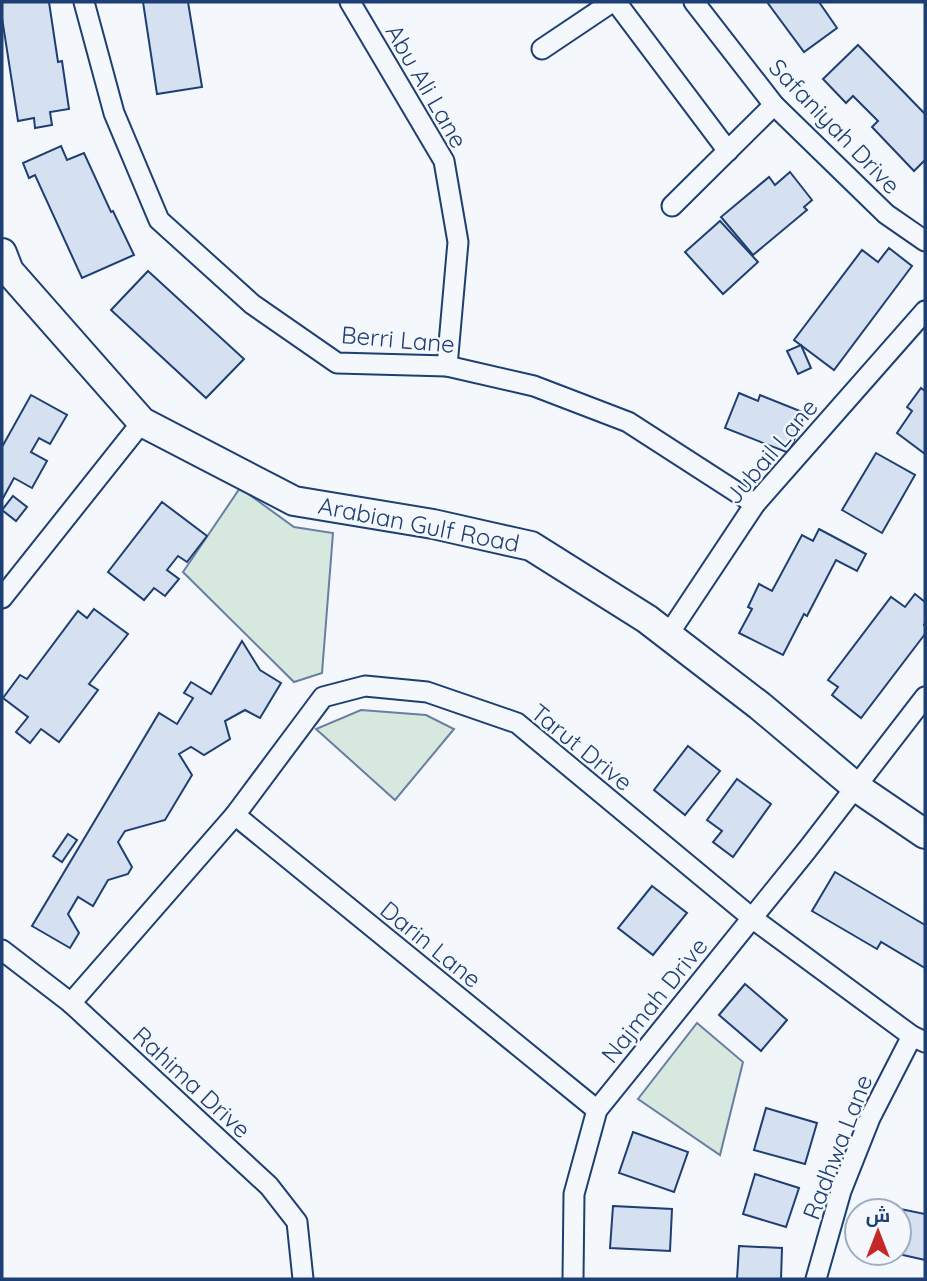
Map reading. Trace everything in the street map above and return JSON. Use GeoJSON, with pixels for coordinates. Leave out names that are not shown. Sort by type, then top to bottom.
{"type":"FeatureCollection","features":[{"type":"Feature","properties":{"kind":"main road","name":"Arabian Gulf Road"},"geometry":{"type":"LineString","coordinates":[[2,253],[9,271],[142,422],[294,501],[433,524],[531,546],[647,619],[760,706],[856,787],[925,834]]}},
{"type":"Feature","properties":{"kind":"street","name":"Berri Lane"},"geometry":{"type":"LineString","coordinates":[[85,2],[114,113],[159,220],[252,304],[337,363],[447,366],[534,386],[628,422],[754,504]]}},
{"type":"Feature","properties":{"kind":"street","name":"Abu Ali Lane"},"geometry":{"type":"LineString","coordinates":[[350,2],[444,161],[458,242],[447,366]]}},
{"type":"Feature","properties":{"kind":"street"},"geometry":{"type":"LineString","coordinates":[[542,49],[614,2],[728,150]]}},
{"type":"Feature","properties":{"kind":"street","name":"Safaniyah Drive"},"geometry":{"type":"LineString","coordinates":[[694,2],[774,105],[886,214],[925,241]]}},
{"type":"Feature","properties":{"kind":"street"},"geometry":{"type":"LineString","coordinates":[[672,206],[774,105]]}},
{"type":"Feature","properties":{"kind":"street","name":"Jubail Lane"},"geometry":{"type":"LineString","coordinates":[[668,635],[754,504],[925,310]]}},
{"type":"Feature","properties":{"kind":"street"},"geometry":{"type":"LineString","coordinates":[[2,598],[142,422]]}},
{"type":"Feature","properties":{"kind":"street","name":"Tarut Drive"},"geometry":{"type":"LineString","coordinates":[[71,1003],[235,816],[323,697],[365,686],[427,692],[517,723],[752,918],[919,1039]]}},
{"type":"Feature","properties":{"kind":"street","name":"Najmah Drive"},"geometry":{"type":"LineString","coordinates":[[573,1279],[574,1194],[597,1110],[925,697]]}},
{"type":"Feature","properties":{"kind":"street","name":"Darin Lane"},"geometry":{"type":"LineString","coordinates":[[235,816],[597,1110]]}},
{"type":"Feature","properties":{"kind":"street","name":"Rahima Drive"},"geometry":{"type":"LineString","coordinates":[[2,950],[71,1003],[269,1186],[297,1222],[303,1279]]}},
{"type":"Feature","properties":{"kind":"street","name":"Radhwa Lane"},"geometry":{"type":"LineString","coordinates":[[816,1279],[841,1191],[870,1118],[919,1039]]}},
{"type":"Feature","properties":{"kind":"shaded area"},"geometry":{"type":"Polygon","coordinates":[[[240,488],[294,527],[333,533],[322,673],[294,682],[183,572],[240,488]]]}},
{"type":"Feature","properties":{"kind":"shaded area"},"geometry":{"type":"Polygon","coordinates":[[[361,710],[426,715],[454,729],[395,800],[316,729],[361,710]]]}},
{"type":"Feature","properties":{"kind":"shaded area"},"geometry":{"type":"Polygon","coordinates":[[[697,1023],[743,1062],[720,1155],[638,1099],[697,1023]]]}},
{"type":"Feature","properties":{"kind":"building"},"geometry":{"type":"Polygon","coordinates":[[[2,2],[49,2],[58,62],[62,61],[69,109],[50,112],[52,125],[35,128],[34,118],[18,121],[2,18],[2,2]]]}},
{"type":"Feature","properties":{"kind":"building"},"geometry":{"type":"Polygon","coordinates":[[[143,2],[188,2],[202,87],[157,94],[143,2]]]}},
{"type":"Feature","properties":{"kind":"building"},"geometry":{"type":"Polygon","coordinates":[[[767,2],[819,2],[837,28],[804,52],[767,2]]]}},
{"type":"Feature","properties":{"kind":"building"},"geometry":{"type":"Polygon","coordinates":[[[858,45],[925,114],[925,160],[914,171],[872,127],[878,121],[853,96],[846,103],[823,79],[858,45]]]}},
{"type":"Feature","properties":{"kind":"building"},"geometry":{"type":"Polygon","coordinates":[[[61,146],[67,160],[84,153],[134,255],[82,278],[35,175],[29,178],[23,163],[61,146]]]}},
{"type":"Feature","properties":{"kind":"building"},"geometry":{"type":"Polygon","coordinates":[[[790,172],[812,200],[804,207],[807,210],[753,255],[721,217],[769,177],[775,185],[790,172]]]}},
{"type":"Feature","properties":{"kind":"building"},"geometry":{"type":"Polygon","coordinates":[[[720,221],[758,262],[723,294],[685,252],[720,221]]]}},
{"type":"Feature","properties":{"kind":"building"},"geometry":{"type":"Polygon","coordinates":[[[889,248],[912,266],[834,370],[794,340],[862,250],[878,262],[889,248]]]}},
{"type":"Feature","properties":{"kind":"building"},"geometry":{"type":"Polygon","coordinates":[[[148,271],[244,359],[206,398],[111,310],[148,271]]]}},
{"type":"Feature","properties":{"kind":"building"},"geometry":{"type":"Polygon","coordinates":[[[801,345],[811,368],[798,374],[787,351],[801,345]]]}},
{"type":"Feature","properties":{"kind":"building"},"geometry":{"type":"Polygon","coordinates":[[[921,388],[925,391],[925,454],[897,433],[912,411],[907,407],[921,388]]]}},
{"type":"Feature","properties":{"kind":"building"},"geometry":{"type":"Polygon","coordinates":[[[739,393],[758,401],[760,395],[805,413],[789,453],[725,428],[739,393]]]}},
{"type":"Feature","properties":{"kind":"building"},"geometry":{"type":"Polygon","coordinates":[[[31,395],[67,415],[50,444],[39,438],[31,452],[47,461],[32,488],[14,478],[2,500],[2,447],[31,395]]]}},
{"type":"Feature","properties":{"kind":"building"},"geometry":{"type":"Polygon","coordinates":[[[876,453],[915,475],[882,533],[842,510],[876,453]]]}},
{"type":"Feature","properties":{"kind":"building"},"geometry":{"type":"Polygon","coordinates":[[[13,496],[27,507],[16,521],[2,510],[13,496]]]}},
{"type":"Feature","properties":{"kind":"building"},"geometry":{"type":"Polygon","coordinates":[[[162,502],[207,536],[187,562],[178,556],[167,570],[179,579],[165,596],[154,588],[144,600],[108,572],[162,502]]]}},
{"type":"Feature","properties":{"kind":"building"},"geometry":{"type":"Polygon","coordinates":[[[819,529],[866,554],[857,571],[836,560],[783,655],[739,633],[752,609],[748,607],[759,584],[772,591],[802,535],[813,541],[819,529]]]}},
{"type":"Feature","properties":{"kind":"building"},"geometry":{"type":"Polygon","coordinates":[[[915,594],[925,602],[925,634],[861,718],[832,695],[838,687],[828,680],[891,597],[905,607],[915,594]]]}},
{"type":"Feature","properties":{"kind":"building"},"geometry":{"type":"Polygon","coordinates":[[[94,609],[128,634],[89,684],[98,690],[59,742],[41,729],[30,743],[16,732],[28,717],[3,698],[20,675],[27,679],[78,611],[87,618],[94,609]]]}},
{"type":"Feature","properties":{"kind":"building"},"geometry":{"type":"Polygon","coordinates":[[[242,641],[260,670],[281,683],[260,718],[245,710],[225,721],[230,739],[204,755],[191,747],[179,754],[192,775],[165,820],[125,831],[118,842],[132,867],[128,874],[108,880],[93,906],[78,897],[68,914],[79,933],[70,948],[32,926],[159,713],[177,724],[193,698],[184,693],[191,682],[211,694],[242,641]]]}},
{"type":"Feature","properties":{"kind":"building"},"geometry":{"type":"Polygon","coordinates":[[[688,746],[720,771],[685,815],[654,790],[688,746]]]}},
{"type":"Feature","properties":{"kind":"building"},"geometry":{"type":"Polygon","coordinates":[[[737,779],[771,804],[733,857],[713,842],[722,831],[707,820],[737,779]]]}},
{"type":"Feature","properties":{"kind":"building"},"geometry":{"type":"Polygon","coordinates":[[[68,834],[77,840],[62,862],[53,856],[68,834]]]}},
{"type":"Feature","properties":{"kind":"building"},"geometry":{"type":"Polygon","coordinates":[[[835,872],[925,925],[925,968],[881,942],[877,949],[812,911],[835,872]]]}},
{"type":"Feature","properties":{"kind":"building"},"geometry":{"type":"Polygon","coordinates":[[[652,886],[687,913],[653,955],[618,928],[652,886]]]}},
{"type":"Feature","properties":{"kind":"building"},"geometry":{"type":"Polygon","coordinates":[[[745,984],[787,1020],[761,1051],[719,1015],[745,984]]]}},
{"type":"Feature","properties":{"kind":"building"},"geometry":{"type":"Polygon","coordinates":[[[766,1108],[817,1123],[805,1164],[754,1150],[766,1108]]]}},
{"type":"Feature","properties":{"kind":"building"},"geometry":{"type":"Polygon","coordinates":[[[633,1132],[688,1152],[674,1192],[619,1173],[633,1132]]]}},
{"type":"Feature","properties":{"kind":"building"},"geometry":{"type":"Polygon","coordinates":[[[755,1174],[799,1188],[786,1227],[743,1214],[755,1174]]]}},
{"type":"Feature","properties":{"kind":"building"},"geometry":{"type":"Polygon","coordinates":[[[613,1206],[672,1209],[670,1251],[610,1248],[613,1206]]]}},
{"type":"Feature","properties":{"kind":"building"},"geometry":{"type":"Polygon","coordinates":[[[913,1212],[925,1214],[925,1260],[913,1257],[913,1212]]]}},
{"type":"Feature","properties":{"kind":"building"},"geometry":{"type":"Polygon","coordinates":[[[739,1246],[782,1248],[781,1279],[737,1279],[739,1246]]]}}]}
